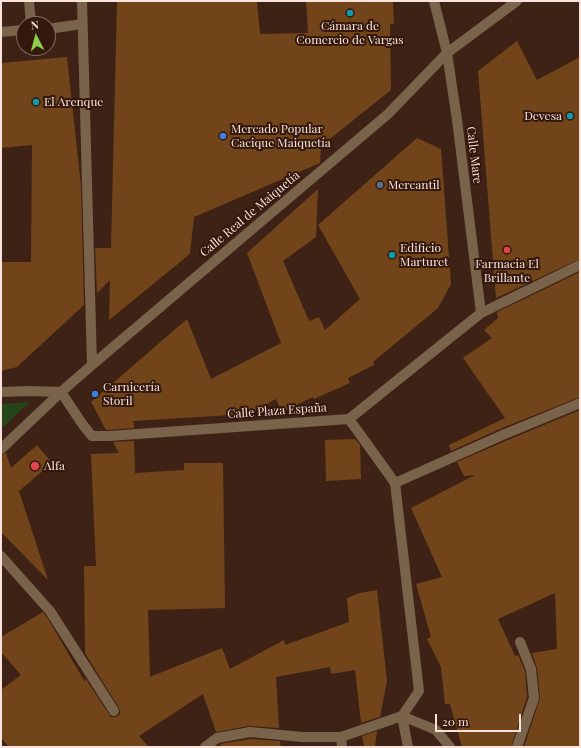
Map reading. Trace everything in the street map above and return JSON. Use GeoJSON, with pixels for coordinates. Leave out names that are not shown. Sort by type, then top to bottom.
{"type":"FeatureCollection","features":[{"type":"Feature","properties":{"kind":"street"},"geometry":{"type":"LineString","coordinates":[[29,1],[30,16]]}},
{"type":"Feature","properties":{"kind":"street"},"geometry":{"type":"LineString","coordinates":[[82,1],[92,365]]}},
{"type":"Feature","properties":{"kind":"street","name":"Calle Mare"},"geometry":{"type":"LineString","coordinates":[[434,1],[447,54],[457,120],[481,313]]}},
{"type":"Feature","properties":{"kind":"street","name":"Calle Real de Maiquetía"},"geometry":{"type":"LineString","coordinates":[[1,449],[92,365],[388,114],[447,54],[517,1]]}},
{"type":"Feature","properties":{"kind":"street"},"geometry":{"type":"LineString","coordinates":[[56,27],[82,24]]}},
{"type":"Feature","properties":{"kind":"street"},"geometry":{"type":"LineString","coordinates":[[1,32],[16,31]]}},
{"type":"Feature","properties":{"kind":"street"},"geometry":{"type":"LineString","coordinates":[[206,747],[217,738],[250,732],[342,742],[402,716],[419,691],[395,482],[349,419],[481,313],[580,265]]}},
{"type":"Feature","properties":{"kind":"street"},"geometry":{"type":"LineString","coordinates":[[1,392],[61,392]]}},
{"type":"Feature","properties":{"kind":"street","name":"Calle Plaza España"},"geometry":{"type":"LineString","coordinates":[[61,392],[92,436],[117,436],[349,419]]}},
{"type":"Feature","properties":{"kind":"street"},"geometry":{"type":"LineString","coordinates":[[395,482],[580,403]]}},
{"type":"Feature","properties":{"kind":"street"},"geometry":{"type":"LineString","coordinates":[[1,556],[50,611],[114,712]]}},
{"type":"Feature","properties":{"kind":"street"},"geometry":{"type":"LineString","coordinates":[[517,747],[534,698],[531,669],[520,642]]}},
{"type":"Feature","properties":{"kind":"street"},"geometry":{"type":"LineString","coordinates":[[402,716],[408,747]]}},
{"type":"Feature","properties":{"kind":"street"},"geometry":{"type":"LineString","coordinates":[[402,716],[436,730],[450,747]]}},
{"type":"Feature","properties":{"kind":"green space"},"geometry":{"type":"Polygon","coordinates":[[[30,402],[1,429],[1,404],[30,402]]]}},
{"type":"Feature","properties":{"kind":"building","name":"Mercado Popular Cacique Maiquetía"},"geometry":{"type":"Polygon","coordinates":[[[117,1],[257,1],[260,34],[308,33],[306,1],[393,1],[394,24],[390,24],[391,90],[321,146],[320,163],[194,217],[190,254],[109,320],[110,280],[97,293],[95,248],[111,248],[117,1]]]}},
{"type":"Feature","properties":{"kind":"building"},"geometry":{"type":"Polygon","coordinates":[[[517,41],[537,80],[580,57],[580,259],[496,298],[478,71],[517,41]]]}},
{"type":"Feature","properties":{"kind":"building"},"geometry":{"type":"Polygon","coordinates":[[[67,57],[81,186],[84,305],[17,367],[1,371],[1,262],[31,262],[32,145],[1,148],[1,63],[67,57]]]}},
{"type":"Feature","properties":{"kind":"building"},"geometry":{"type":"Polygon","coordinates":[[[417,138],[441,149],[451,284],[438,308],[373,362],[374,365],[348,378],[350,383],[314,399],[313,397],[282,412],[276,399],[248,414],[133,421],[134,428],[106,430],[91,402],[187,319],[211,379],[281,343],[247,253],[318,189],[316,237],[283,261],[309,321],[319,317],[325,330],[360,299],[318,225],[417,138]]]}},
{"type":"Feature","properties":{"kind":"building"},"geometry":{"type":"Polygon","coordinates":[[[580,272],[580,397],[502,428],[451,451],[449,445],[505,418],[463,358],[492,338],[484,330],[498,318],[497,312],[580,272]]]}},
{"type":"Feature","properties":{"kind":"building"},"geometry":{"type":"Polygon","coordinates":[[[580,410],[580,747],[524,747],[540,698],[537,668],[532,653],[557,649],[555,593],[498,619],[515,656],[518,655],[525,671],[527,697],[511,747],[462,747],[450,704],[445,704],[441,667],[427,639],[431,637],[416,584],[442,577],[411,508],[475,475],[464,476],[457,462],[580,410]]]}},
{"type":"Feature","properties":{"kind":"building"},"geometry":{"type":"Polygon","coordinates":[[[355,439],[360,445],[361,479],[326,481],[325,440],[355,439]]]}},
{"type":"Feature","properties":{"kind":"building"},"geometry":{"type":"Polygon","coordinates":[[[134,441],[135,473],[184,470],[184,463],[223,463],[225,608],[148,610],[150,677],[222,648],[230,669],[284,640],[285,645],[349,622],[347,598],[360,593],[377,590],[387,681],[380,717],[361,723],[355,670],[331,674],[330,667],[276,677],[279,728],[249,726],[216,732],[203,694],[139,736],[149,747],[9,747],[1,738],[1,690],[21,675],[1,652],[1,637],[43,612],[85,682],[85,678],[111,717],[118,716],[120,714],[119,708],[85,653],[84,566],[96,566],[91,454],[119,453],[113,442],[134,441]]]}},
{"type":"Feature","properties":{"kind":"building"},"geometry":{"type":"Polygon","coordinates":[[[37,445],[52,463],[19,491],[48,580],[1,532],[1,455],[6,453],[11,468],[37,445]]]}},
{"type":"Feature","properties":{"kind":"building"},"geometry":{"type":"Polygon","coordinates":[[[377,731],[375,747],[364,747],[362,736],[377,731]]]}},
{"type":"Feature","properties":{"kind":"building"},"geometry":{"type":"Polygon","coordinates":[[[250,739],[280,741],[281,747],[221,747],[220,744],[250,739]]]}},
{"type":"Feature","properties":{"kind":"place","name":"Cámara de Comercio de Vargas"},"geometry":{"type":"Point","coordinates":[350,13]}},
{"type":"Feature","properties":{"kind":"place","name":"El Arenque"},"geometry":{"type":"Point","coordinates":[36,102]}},
{"type":"Feature","properties":{"kind":"place","name":"Devesa"},"geometry":{"type":"Point","coordinates":[570,116]}},
{"type":"Feature","properties":{"kind":"place","name":"Mercado Popular Cacique Maiquetía"},"geometry":{"type":"Point","coordinates":[223,136]}},
{"type":"Feature","properties":{"kind":"place","name":"Mercantil"},"geometry":{"type":"Point","coordinates":[380,185]}},
{"type":"Feature","properties":{"kind":"place","name":"Farmacia El Brillante"},"geometry":{"type":"Point","coordinates":[507,250]}},
{"type":"Feature","properties":{"kind":"place","name":"Edificio Marturet"},"geometry":{"type":"Point","coordinates":[392,255]}},
{"type":"Feature","properties":{"kind":"place","name":"Carnicería Storil"},"geometry":{"type":"Point","coordinates":[95,394]}},
{"type":"Feature","properties":{"kind":"place","name":"Alfa"},"geometry":{"type":"Point","coordinates":[35,466]}}]}
